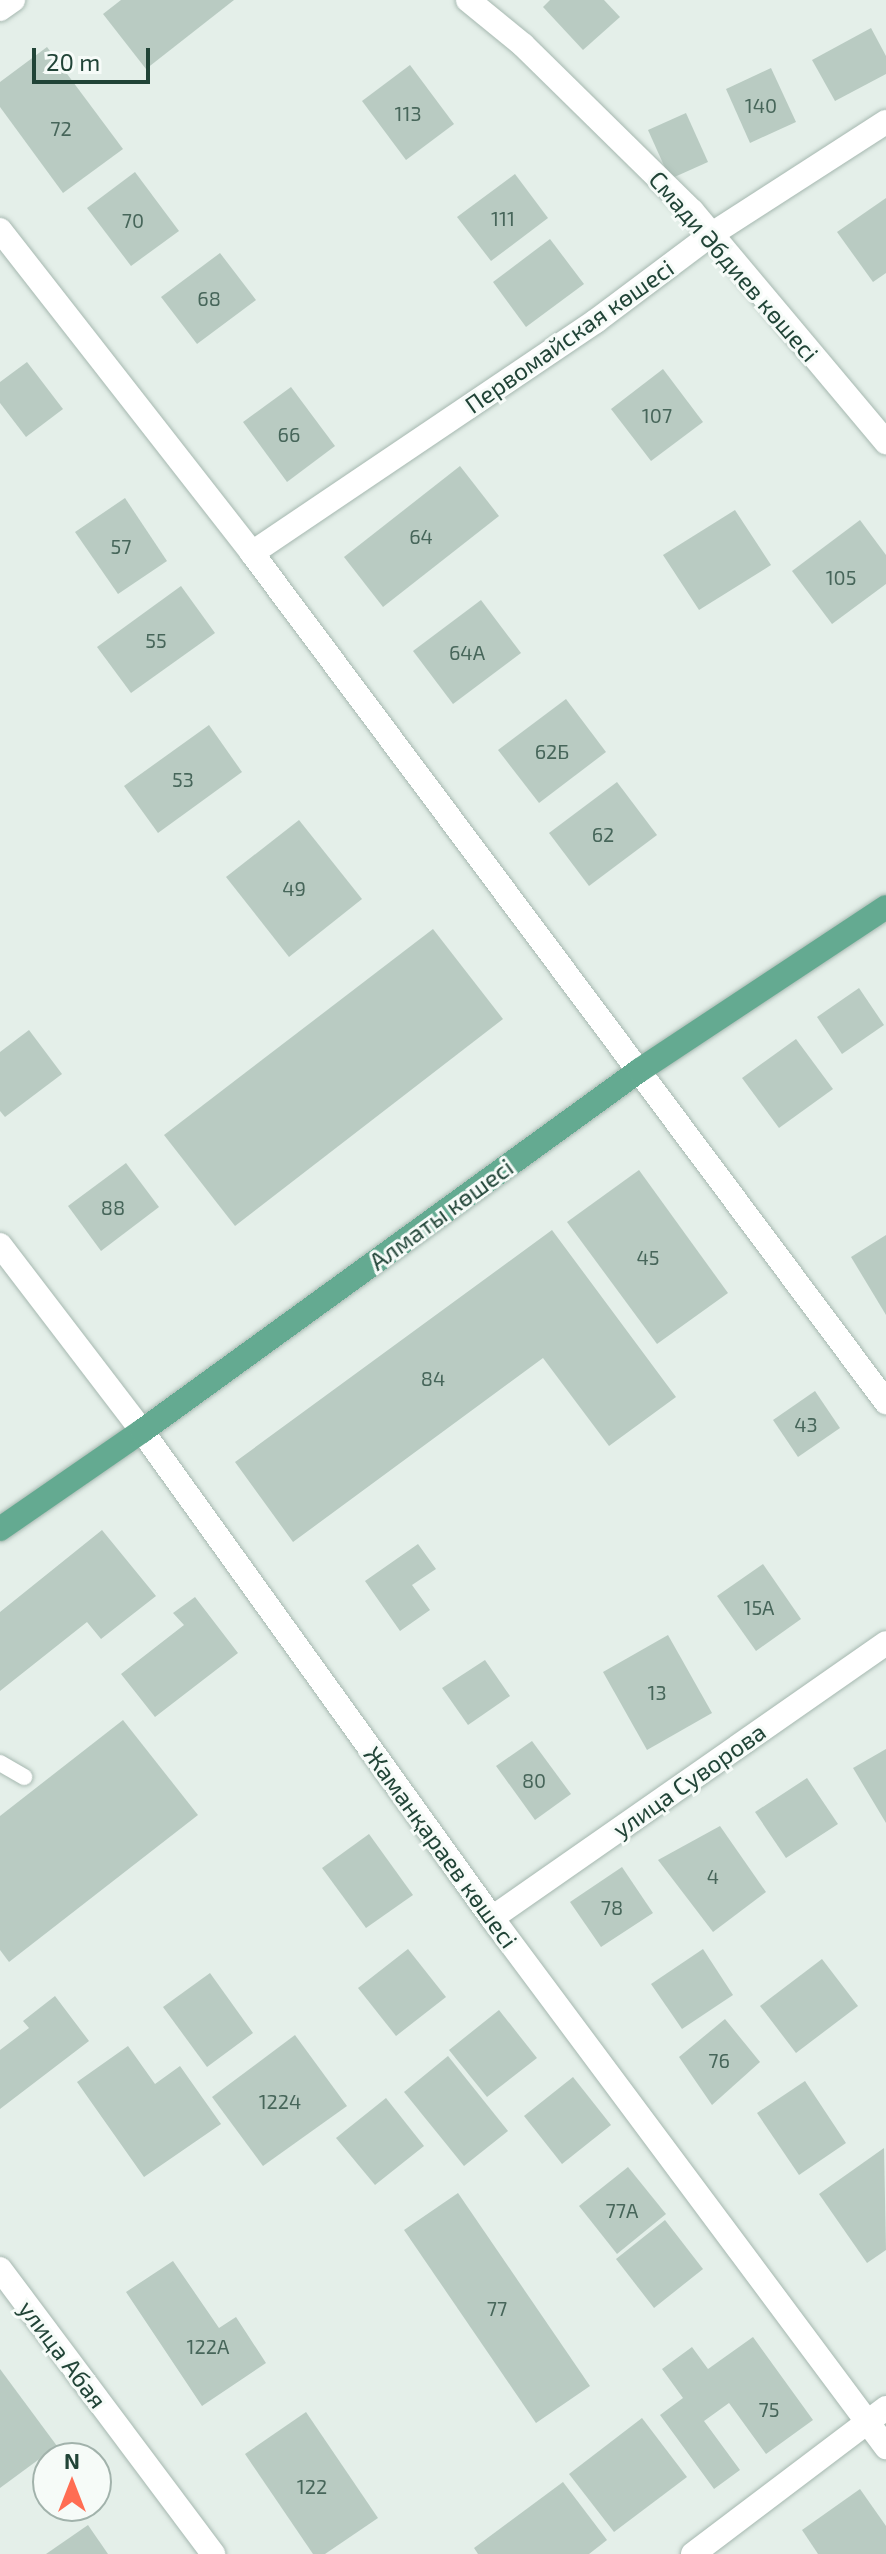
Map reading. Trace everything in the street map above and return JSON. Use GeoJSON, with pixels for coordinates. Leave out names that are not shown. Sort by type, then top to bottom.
{"type":"FeatureCollection","features":[{"type":"Feature","properties":{"kind":"main road","name":"Алматы көшесі"},"geometry":{"type":"LineString","coordinates":[[0,1529],[142,1431],[640,1070],[886,907]]}},
{"type":"Feature","properties":{"kind":"street"},"geometry":{"type":"LineString","coordinates":[[0,9],[13,0]]}},
{"type":"Feature","properties":{"kind":"street","name":"Смади Әбдиев көшесі"},"geometry":{"type":"LineString","coordinates":[[468,0],[523,45],[712,234],[886,442]]}},
{"type":"Feature","properties":{"kind":"street","name":"Первомайская көшесі"},"geometry":{"type":"LineString","coordinates":[[252,553],[596,321],[712,234],[886,122]]}},
{"type":"Feature","properties":{"kind":"street"},"geometry":{"type":"LineString","coordinates":[[0,230],[252,553],[886,1402]]}},
{"type":"Feature","properties":{"kind":"street","name":"Жаманқараев көшесі"},"geometry":{"type":"LineString","coordinates":[[0,1245],[142,1431],[492,1918],[876,2416],[886,2447]]}},
{"type":"Feature","properties":{"kind":"street","name":"улица Суворова"},"geometry":{"type":"LineString","coordinates":[[492,1918],[886,1643]]}},
{"type":"Feature","properties":{"kind":"street","name":"улица Абая"},"geometry":{"type":"LineString","coordinates":[[0,2269],[213,2554]]}},
{"type":"Feature","properties":{"kind":"street"},"geometry":{"type":"LineString","coordinates":[[693,2554],[876,2416]]}},
{"type":"Feature","properties":{"kind":"lane"},"geometry":{"type":"LineString","coordinates":[[0,1763],[24,1777]]}},
{"type":"Feature","properties":{"kind":"building"},"geometry":{"type":"Polygon","coordinates":[[[121,0],[234,0],[146,69],[103,14],[121,0]]]}},
{"type":"Feature","properties":{"kind":"building"},"geometry":{"type":"Polygon","coordinates":[[[550,0],[604,0],[620,17],[583,50],[543,7],[550,0]]]}},
{"type":"Feature","properties":{"kind":"building"},"geometry":{"type":"Polygon","coordinates":[[[871,28],[886,56],[886,74],[835,101],[812,60],[871,28]]]}},
{"type":"Feature","properties":{"kind":"building"},"geometry":{"type":"Polygon","coordinates":[[[47,47],[123,149],[63,193],[0,107],[0,82],[47,47]]]}},
{"type":"Feature","properties":{"kind":"building"},"geometry":{"type":"Polygon","coordinates":[[[410,65],[454,124],[406,160],[362,101],[410,65]]]}},
{"type":"Feature","properties":{"kind":"building"},"geometry":{"type":"Polygon","coordinates":[[[771,68],[796,122],[750,143],[726,89],[771,68]]]}},
{"type":"Feature","properties":{"kind":"building"},"geometry":{"type":"Polygon","coordinates":[[[686,113],[708,162],[670,179],[648,130],[686,113]]]}},
{"type":"Feature","properties":{"kind":"building"},"geometry":{"type":"Polygon","coordinates":[[[135,172],[179,231],[131,266],[87,208],[135,172]]]}},
{"type":"Feature","properties":{"kind":"building"},"geometry":{"type":"Polygon","coordinates":[[[515,174],[548,218],[491,261],[457,217],[515,174]]]}},
{"type":"Feature","properties":{"kind":"building"},"geometry":{"type":"Polygon","coordinates":[[[886,198],[886,273],[873,282],[837,232],[886,198]]]}},
{"type":"Feature","properties":{"kind":"building"},"geometry":{"type":"Polygon","coordinates":[[[550,239],[584,284],[526,327],[493,282],[550,239]]]}},
{"type":"Feature","properties":{"kind":"building"},"geometry":{"type":"Polygon","coordinates":[[[220,253],[256,300],[197,344],[161,297],[220,253]]]}},
{"type":"Feature","properties":{"kind":"building"},"geometry":{"type":"Polygon","coordinates":[[[27,362],[63,409],[26,437],[0,403],[0,382],[27,362]]]}},
{"type":"Feature","properties":{"kind":"building"},"geometry":{"type":"Polygon","coordinates":[[[663,369],[703,422],[651,461],[611,409],[663,369]]]}},
{"type":"Feature","properties":{"kind":"building"},"geometry":{"type":"Polygon","coordinates":[[[291,387],[335,446],[287,482],[243,422],[291,387]]]}},
{"type":"Feature","properties":{"kind":"building"},"geometry":{"type":"Polygon","coordinates":[[[460,466],[499,516],[383,607],[344,557],[460,466]]]}},
{"type":"Feature","properties":{"kind":"building"},"geometry":{"type":"Polygon","coordinates":[[[125,498],[167,561],[118,594],[75,532],[125,498]]]}},
{"type":"Feature","properties":{"kind":"building"},"geometry":{"type":"Polygon","coordinates":[[[735,510],[771,565],[699,610],[663,555],[735,510]]]}},
{"type":"Feature","properties":{"kind":"building"},"geometry":{"type":"Polygon","coordinates":[[[860,520],[886,555],[886,584],[832,624],[792,571],[860,520]]]}},
{"type":"Feature","properties":{"kind":"building"},"geometry":{"type":"Polygon","coordinates":[[[181,586],[215,633],[131,693],[97,647],[181,586]]]}},
{"type":"Feature","properties":{"kind":"building"},"geometry":{"type":"Polygon","coordinates":[[[481,600],[521,653],[453,704],[413,651],[481,600]]]}},
{"type":"Feature","properties":{"kind":"building"},"geometry":{"type":"Polygon","coordinates":[[[566,699],[606,752],[539,803],[498,750],[566,699]]]}},
{"type":"Feature","properties":{"kind":"building"},"geometry":{"type":"Polygon","coordinates":[[[209,725],[242,772],[158,833],[124,786],[209,725]]]}},
{"type":"Feature","properties":{"kind":"building"},"geometry":{"type":"Polygon","coordinates":[[[617,782],[657,835],[589,886],[549,833],[617,782]]]}},
{"type":"Feature","properties":{"kind":"building"},"geometry":{"type":"Polygon","coordinates":[[[299,820],[362,899],[289,957],[226,877],[299,820]]]}},
{"type":"Feature","properties":{"kind":"building"},"geometry":{"type":"Polygon","coordinates":[[[433,929],[503,1019],[235,1226],[164,1135],[433,929]]]}},
{"type":"Feature","properties":{"kind":"building"},"geometry":{"type":"Polygon","coordinates":[[[859,988],[884,1025],[842,1054],[817,1017],[859,988]]]}},
{"type":"Feature","properties":{"kind":"building"},"geometry":{"type":"Polygon","coordinates":[[[29,1030],[62,1074],[5,1117],[0,1111],[0,1052],[29,1030]]]}},
{"type":"Feature","properties":{"kind":"building"},"geometry":{"type":"Polygon","coordinates":[[[796,1039],[833,1089],[779,1128],[742,1078],[796,1039]]]}},
{"type":"Feature","properties":{"kind":"building"},"geometry":{"type":"Polygon","coordinates":[[[126,1163],[159,1207],[101,1251],[68,1206],[126,1163]]]}},
{"type":"Feature","properties":{"kind":"building"},"geometry":{"type":"Polygon","coordinates":[[[639,1170],[728,1293],[657,1344],[567,1222],[639,1170]]]}},
{"type":"Feature","properties":{"kind":"building"},"geometry":{"type":"Polygon","coordinates":[[[552,1230],[676,1397],[609,1446],[543,1358],[293,1542],[235,1462],[552,1230]]]}},
{"type":"Feature","properties":{"kind":"building"},"geometry":{"type":"Polygon","coordinates":[[[886,1235],[886,1315],[851,1257],[886,1235]]]}},
{"type":"Feature","properties":{"kind":"building"},"geometry":{"type":"Polygon","coordinates":[[[815,1391],[840,1428],[798,1457],[773,1420],[815,1391]]]}},
{"type":"Feature","properties":{"kind":"building"},"geometry":{"type":"Polygon","coordinates":[[[102,1530],[156,1596],[101,1639],[87,1622],[0,1691],[0,1612],[102,1530]]]}},
{"type":"Feature","properties":{"kind":"building"},"geometry":{"type":"Polygon","coordinates":[[[418,1544],[436,1569],[412,1585],[430,1610],[400,1631],[365,1581],[418,1544]]]}},
{"type":"Feature","properties":{"kind":"building"},"geometry":{"type":"Polygon","coordinates":[[[763,1564],[801,1619],[756,1651],[717,1596],[763,1564]]]}},
{"type":"Feature","properties":{"kind":"building"},"geometry":{"type":"Polygon","coordinates":[[[195,1597],[238,1653],[155,1717],[121,1674],[184,1625],[173,1613],[195,1597]]]}},
{"type":"Feature","properties":{"kind":"building"},"geometry":{"type":"Polygon","coordinates":[[[668,1635],[712,1713],[647,1750],[603,1672],[668,1635]]]}},
{"type":"Feature","properties":{"kind":"building"},"geometry":{"type":"Polygon","coordinates":[[[485,1660],[510,1696],[468,1725],[442,1688],[485,1660]]]}},
{"type":"Feature","properties":{"kind":"building"},"geometry":{"type":"Polygon","coordinates":[[[123,1720],[198,1815],[9,1962],[0,1950],[0,1816],[123,1720]]]}},
{"type":"Feature","properties":{"kind":"building"},"geometry":{"type":"Polygon","coordinates":[[[532,1741],[571,1794],[535,1820],[496,1766],[532,1741]]]}},
{"type":"Feature","properties":{"kind":"building"},"geometry":{"type":"Polygon","coordinates":[[[886,1749],[886,1823],[853,1768],[886,1749]]]}},
{"type":"Feature","properties":{"kind":"building"},"geometry":{"type":"Polygon","coordinates":[[[807,1778],[838,1824],[786,1858],[755,1812],[807,1778]]]}},
{"type":"Feature","properties":{"kind":"building"},"geometry":{"type":"Polygon","coordinates":[[[720,1826],[766,1892],[713,1932],[658,1860],[720,1826]]]}},
{"type":"Feature","properties":{"kind":"building"},"geometry":{"type":"Polygon","coordinates":[[[369,1834],[413,1895],[366,1928],[322,1868],[369,1834]]]}},
{"type":"Feature","properties":{"kind":"building"},"geometry":{"type":"Polygon","coordinates":[[[622,1867],[653,1913],[601,1947],[570,1902],[622,1867]]]}},
{"type":"Feature","properties":{"kind":"building"},"geometry":{"type":"Polygon","coordinates":[[[408,1949],[446,1997],[396,2036],[358,1988],[408,1949]]]}},
{"type":"Feature","properties":{"kind":"building"},"geometry":{"type":"Polygon","coordinates":[[[703,1949],[733,1995],[682,2029],[651,1984],[703,1949]]]}},
{"type":"Feature","properties":{"kind":"building"},"geometry":{"type":"Polygon","coordinates":[[[822,1959],[858,2006],[796,2053],[760,2006],[822,1959]]]}},
{"type":"Feature","properties":{"kind":"building"},"geometry":{"type":"Polygon","coordinates":[[[210,1973],[253,2033],[207,2067],[163,2007],[210,1973]]]}},
{"type":"Feature","properties":{"kind":"building"},"geometry":{"type":"Polygon","coordinates":[[[55,1996],[89,2041],[0,2109],[0,2050],[29,2028],[23,2021],[55,1996]]]}},
{"type":"Feature","properties":{"kind":"building"},"geometry":{"type":"Polygon","coordinates":[[[499,2010],[537,2058],[487,2097],[449,2050],[499,2010]]]}},
{"type":"Feature","properties":{"kind":"building"},"geometry":{"type":"Polygon","coordinates":[[[725,2019],[760,2062],[712,2105],[679,2057],[725,2019]]]}},
{"type":"Feature","properties":{"kind":"building"},"geometry":{"type":"Polygon","coordinates":[[[295,2035],[347,2106],[263,2166],[212,2097],[295,2035]]]}},
{"type":"Feature","properties":{"kind":"building"},"geometry":{"type":"Polygon","coordinates":[[[128,2046],[155,2084],[180,2066],[221,2124],[144,2177],[77,2082],[128,2046]]]}},
{"type":"Feature","properties":{"kind":"building"},"geometry":{"type":"Polygon","coordinates":[[[448,2056],[508,2131],[464,2166],[404,2092],[448,2056]]]}},
{"type":"Feature","properties":{"kind":"building"},"geometry":{"type":"Polygon","coordinates":[[[573,2077],[611,2125],[562,2164],[524,2116],[573,2077]]]}},
{"type":"Feature","properties":{"kind":"building"},"geometry":{"type":"Polygon","coordinates":[[[805,2081],[846,2143],[799,2175],[757,2113],[805,2081]]]}},
{"type":"Feature","properties":{"kind":"building"},"geometry":{"type":"Polygon","coordinates":[[[386,2098],[424,2146],[375,2185],[336,2138],[386,2098]]]}},
{"type":"Feature","properties":{"kind":"building"},"geometry":{"type":"Polygon","coordinates":[[[884,2148],[886,2250],[867,2263],[819,2194],[884,2148]]]}},
{"type":"Feature","properties":{"kind":"building"},"geometry":{"type":"Polygon","coordinates":[[[628,2167],[666,2214],[617,2254],[579,2206],[628,2167]]]}},
{"type":"Feature","properties":{"kind":"building"},"geometry":{"type":"Polygon","coordinates":[[[458,2193],[590,2386],[536,2423],[404,2230],[458,2193]]]}},
{"type":"Feature","properties":{"kind":"building"},"geometry":{"type":"Polygon","coordinates":[[[665,2220],[703,2269],[654,2308],[616,2259],[665,2220]]]}},
{"type":"Feature","properties":{"kind":"building"},"geometry":{"type":"Polygon","coordinates":[[[173,2261],[219,2328],[236,2317],[266,2363],[202,2406],[126,2292],[173,2261]]]}},
{"type":"Feature","properties":{"kind":"building"},"geometry":{"type":"Polygon","coordinates":[[[753,2337],[813,2420],[766,2454],[729,2403],[704,2421],[740,2470],[714,2489],[660,2415],[683,2398],[662,2369],[692,2347],[708,2369],[753,2337]]]}},
{"type":"Feature","properties":{"kind":"building"},"geometry":{"type":"Polygon","coordinates":[[[0,2369],[54,2442],[32,2442],[32,2464],[0,2488],[0,2369]]]}},
{"type":"Feature","properties":{"kind":"building"},"geometry":{"type":"Polygon","coordinates":[[[306,2412],[378,2518],[325,2554],[313,2554],[245,2454],[306,2412]]]}},
{"type":"Feature","properties":{"kind":"building"},"geometry":{"type":"Polygon","coordinates":[[[642,2418],[687,2477],[614,2532],[569,2474],[642,2418]]]}},
{"type":"Feature","properties":{"kind":"building"},"geometry":{"type":"Polygon","coordinates":[[[563,2482],[607,2540],[589,2554],[478,2554],[474,2548],[563,2482]]]}},
{"type":"Feature","properties":{"kind":"building"},"geometry":{"type":"Polygon","coordinates":[[[860,2489],[886,2526],[886,2554],[818,2554],[802,2530],[860,2489]]]}},
{"type":"Feature","properties":{"kind":"building"},"geometry":{"type":"Polygon","coordinates":[[[88,2525],[108,2554],[46,2554],[88,2525]]]}}]}
